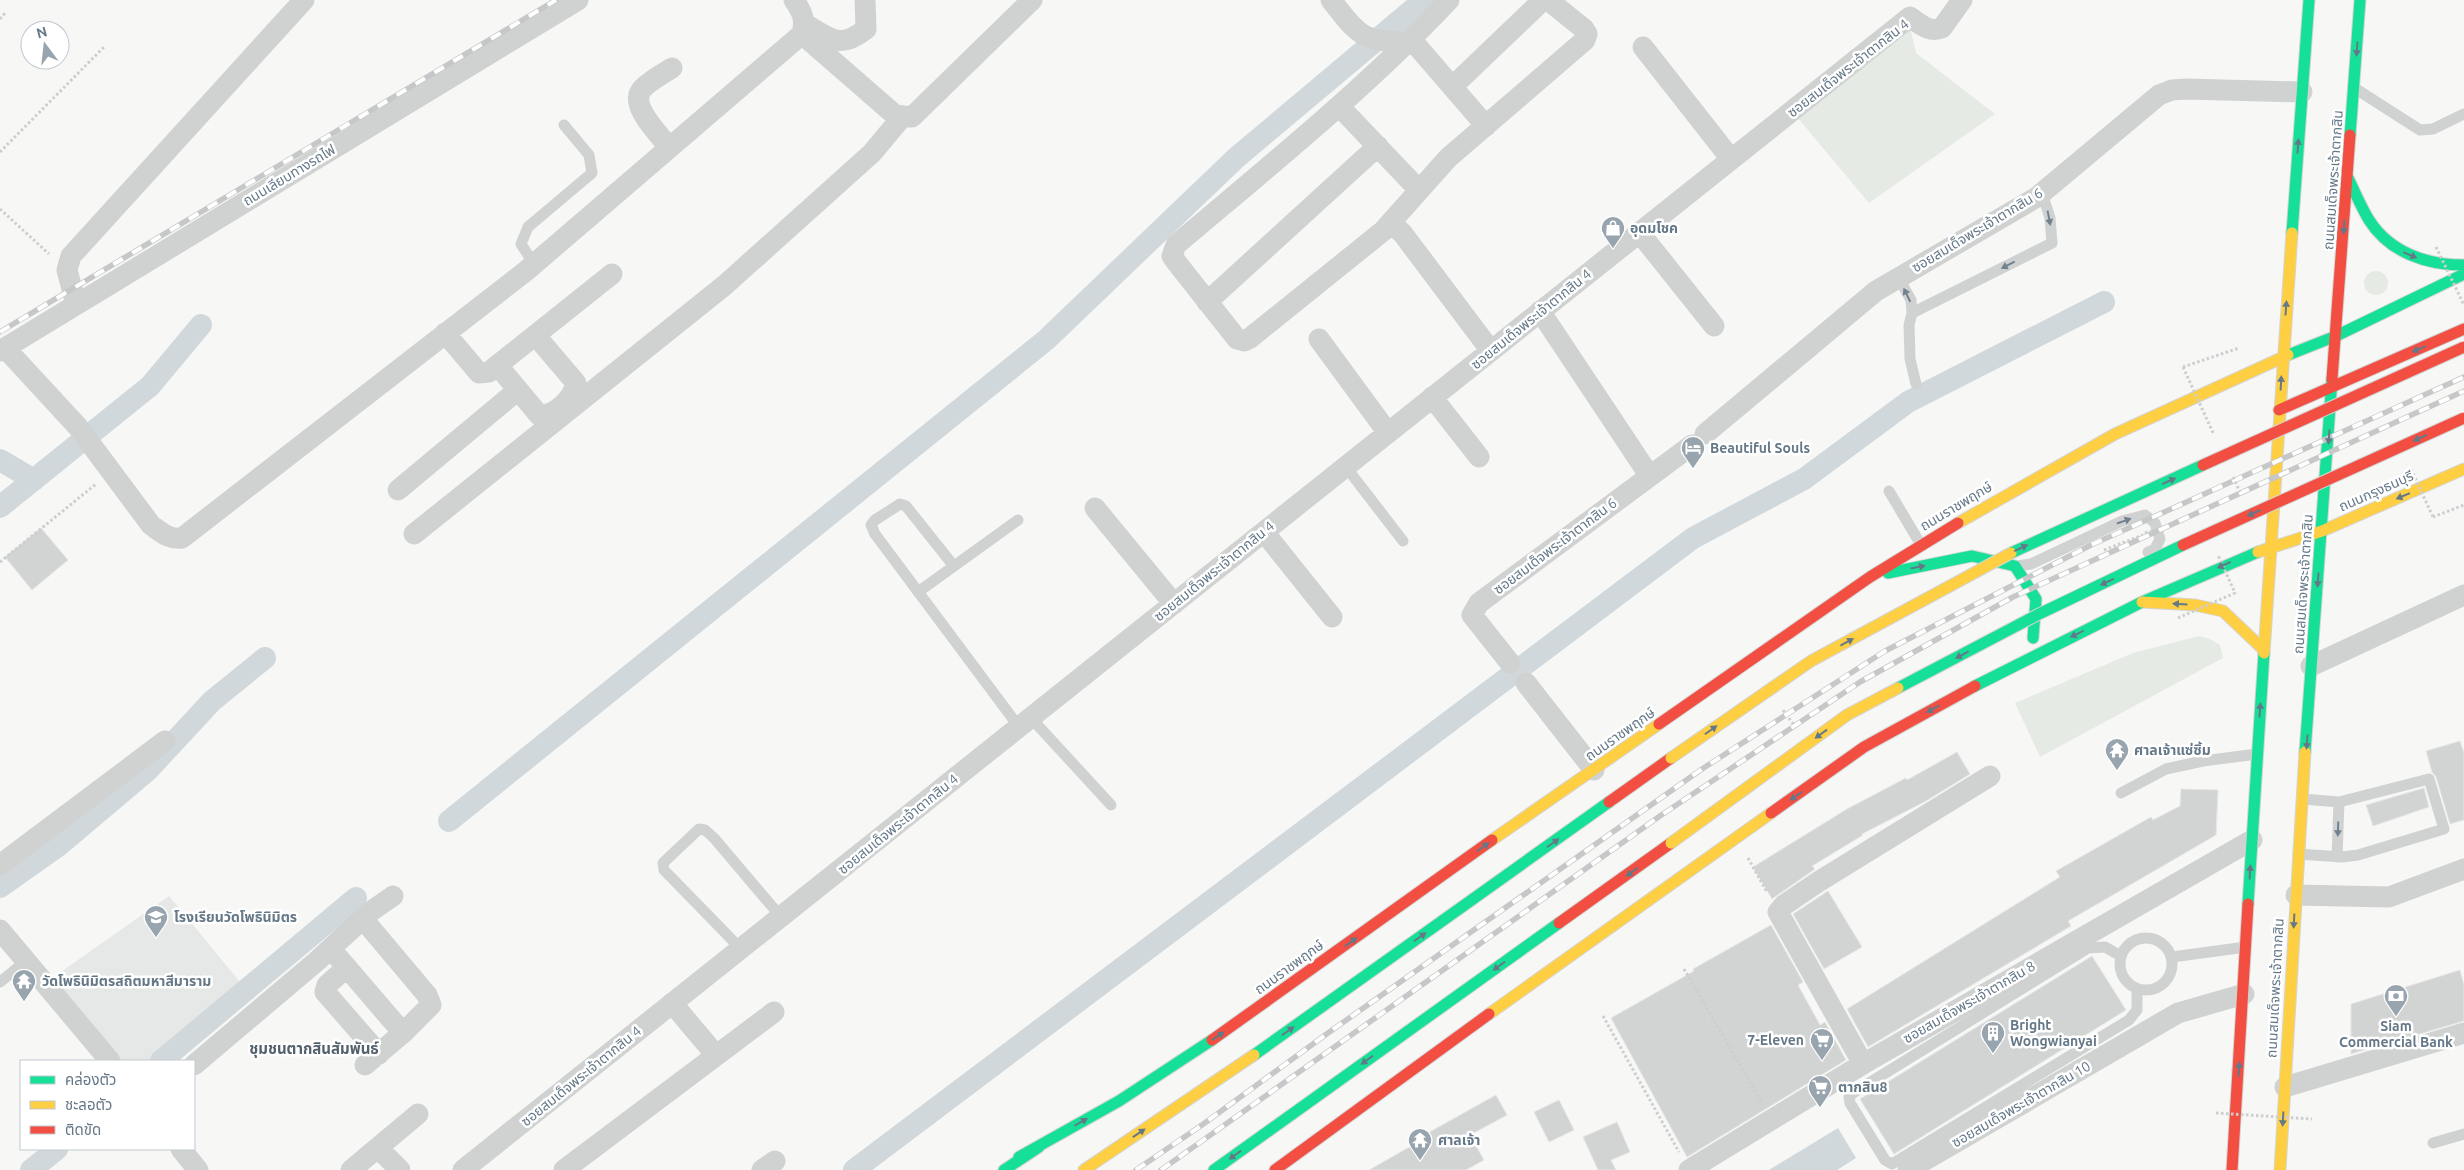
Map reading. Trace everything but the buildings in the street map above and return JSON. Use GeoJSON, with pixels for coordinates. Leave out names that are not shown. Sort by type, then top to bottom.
{"type":"FeatureCollection","features":[{"type":"Feature","properties":{"kind":"main road"},"geometry":{"type":"LineString","coordinates":[[2232,1170],[2282,357],[2309,0]]}},
{"type":"Feature","properties":{"kind":"main road","name":"ถนนสมเด็จพระเจ้าตากสิน"},"geometry":{"type":"LineString","coordinates":[[2280,1170],[2298,854],[2360,0]]}},
{"type":"Feature","properties":{"kind":"main road"},"geometry":{"type":"LineString","coordinates":[[2348,178],[2372,225],[2404,254],[2441,266],[2464,265]]}},
{"type":"Feature","properties":{"kind":"main road"},"geometry":{"type":"LineString","coordinates":[[2282,357],[2336,336],[2464,274]]}},
{"type":"Feature","properties":{"kind":"main road"},"geometry":{"type":"LineString","coordinates":[[2279,410],[2464,329]]}},
{"type":"Feature","properties":{"kind":"main road"},"geometry":{"type":"LineString","coordinates":[[1084,1170],[1226,1075],[1671,758],[1811,661],[2014,552],[2464,347]]}},
{"type":"Feature","properties":{"kind":"main road","name":"ถนนราชพฤกษ์"},"geometry":{"type":"LineString","coordinates":[[995,1170],[1119,1101],[1182,1061],[1870,577],[1985,506],[2115,434],[2282,357]]}},
{"type":"Feature","properties":{"kind":"main road"},"geometry":{"type":"LineString","coordinates":[[1214,1170],[1847,715],[2040,614],[2464,418]]}},
{"type":"Feature","properties":{"kind":"main road","name":"ถนนกรุงธนบุรี"},"geometry":{"type":"LineString","coordinates":[[2270,548],[2322,531],[2464,469]]}},
{"type":"Feature","properties":{"kind":"main road"},"geometry":{"type":"LineString","coordinates":[[1275,1170],[1577,949],[1864,747],[2000,672],[2142,602],[2245,556],[2270,548]]}},
{"type":"Feature","properties":{"kind":"main road"},"geometry":{"type":"LineString","coordinates":[[1870,577],[1972,556],[2015,566],[2036,599],[2032,643],[2000,672]]}},
{"type":"Feature","properties":{"kind":"main road"},"geometry":{"type":"LineString","coordinates":[[2142,602],[2195,605],[2223,611],[2264,650]]}},
{"type":"Feature","properties":{"kind":"main road"},"geometry":{"type":"LineString","coordinates":[[1004,1170],[1039,1147]]}},
{"type":"Feature","properties":{"kind":"street"},"geometry":{"type":"LineString","coordinates":[[76,304],[67,270],[71,256],[85,238],[304,0]]}},
{"type":"Feature","properties":{"kind":"street","name":"ถนนเลียบทางรถไฟ"},"geometry":{"type":"LineString","coordinates":[[2,349],[578,0]]}},
{"type":"Feature","properties":{"kind":"street"},"geometry":{"type":"LineString","coordinates":[[794,0],[803,13],[803,29],[895,115],[912,118],[1032,0]]}},
{"type":"Feature","properties":{"kind":"street"},"geometry":{"type":"LineString","coordinates":[[803,29],[833,41],[852,40],[866,29],[865,0]]}},
{"type":"Feature","properties":{"kind":"street"},"geometry":{"type":"LineString","coordinates":[[1331,0],[1354,26],[1377,39],[1408,42],[1417,46],[1486,126]]}},
{"type":"Feature","properties":{"kind":"street"},"geometry":{"type":"LineString","coordinates":[[1449,0],[1408,42],[1339,106],[1176,245],[1172,256],[1237,339],[1244,341],[1250,338],[1383,231],[1448,158],[1585,40],[1587,34],[1584,29],[1548,0]]}},
{"type":"Feature","properties":{"kind":"street"},"geometry":{"type":"LineString","coordinates":[[1452,87],[1544,0]]}},
{"type":"Feature","properties":{"kind":"street","name":"ซอยสมเด็จพระเจ้าตากสิน 4"},"geometry":{"type":"LineString","coordinates":[[463,1170],[1731,159],[1907,8],[1931,31],[1942,28],[1962,0]]}},
{"type":"Feature","properties":{"kind":"street"},"geometry":{"type":"LineString","coordinates":[[2,349],[78,427],[151,525],[174,539],[182,538],[534,264],[803,29]]}},
{"type":"Feature","properties":{"kind":"street"},"geometry":{"type":"LineString","coordinates":[[1643,47],[1731,159]]}},
{"type":"Feature","properties":{"kind":"street"},"geometry":{"type":"LineString","coordinates":[[669,147],[639,109],[638,98],[642,89],[672,68]]}},
{"type":"Feature","properties":{"kind":"street","name":"ซอยสมเด็จพระเจ้าตากสิน 6"},"geometry":{"type":"LineString","coordinates":[[1510,663],[1472,615],[1480,603],[1698,439],[1876,291],[2042,193],[2159,95],[2172,90],[2186,89],[2302,92]]}},
{"type":"Feature","properties":{"kind":"street"},"geometry":{"type":"LineString","coordinates":[[1339,106],[1419,190]]}},
{"type":"Feature","properties":{"kind":"street"},"geometry":{"type":"LineString","coordinates":[[414,534],[725,285],[872,153],[902,117]]}},
{"type":"Feature","properties":{"kind":"street"},"geometry":{"type":"LineString","coordinates":[[1208,302],[1378,146]]}},
{"type":"Feature","properties":{"kind":"street"},"geometry":{"type":"LineString","coordinates":[[1391,222],[1403,234],[1491,351]]}},
{"type":"Feature","properties":{"kind":"street"},"geometry":{"type":"LineString","coordinates":[[1639,232],[1714,326]]}},
{"type":"Feature","properties":{"kind":"street"},"geometry":{"type":"LineString","coordinates":[[445,333],[479,373],[489,372],[612,274]]}},
{"type":"Feature","properties":{"kind":"street"},"geometry":{"type":"LineString","coordinates":[[1540,311],[1649,475]]}},
{"type":"Feature","properties":{"kind":"street"},"geometry":{"type":"LineString","coordinates":[[498,366],[539,415],[545,416],[558,409],[574,392],[576,383],[536,336]]}},
{"type":"Feature","properties":{"kind":"street"},"geometry":{"type":"LineString","coordinates":[[1319,339],[1388,433]]}},
{"type":"Feature","properties":{"kind":"street"},"geometry":{"type":"LineString","coordinates":[[398,490],[518,390]]}},
{"type":"Feature","properties":{"kind":"street"},"geometry":{"type":"LineString","coordinates":[[1432,397],[1479,457]]}},
{"type":"Feature","properties":{"kind":"street"},"geometry":{"type":"LineString","coordinates":[[1095,508],[1174,604]]}},
{"type":"Feature","properties":{"kind":"street"},"geometry":{"type":"LineString","coordinates":[[1264,532],[1332,617]]}},
{"type":"Feature","properties":{"kind":"street"},"geometry":{"type":"LineString","coordinates":[[2311,666],[2464,594]]}},
{"type":"Feature","properties":{"kind":"street"},"geometry":{"type":"LineString","coordinates":[[1526,683],[1594,770]]}},
{"type":"Feature","properties":{"kind":"street"},"geometry":{"type":"LineString","coordinates":[[0,865],[165,742]]}},
{"type":"Feature","properties":{"kind":"street"},"geometry":{"type":"LineString","coordinates":[[1862,1064],[1778,912],[1784,905],[1818,882],[1990,776]]}},
{"type":"Feature","properties":{"kind":"street","name":"ซอยสมเด็จพระเจ้าตากสิน 8"},"geometry":{"type":"LineString","coordinates":[[1694,1169],[1862,1064],[2252,840]]}},
{"type":"Feature","properties":{"kind":"street"},"geometry":{"type":"LineString","coordinates":[[2296,895],[2389,897],[2464,869]]}},
{"type":"Feature","properties":{"kind":"street"},"geometry":{"type":"LineString","coordinates":[[195,1064],[331,949],[363,919],[394,896]]}},
{"type":"Feature","properties":{"kind":"street"},"geometry":{"type":"LineString","coordinates":[[346,968],[327,985],[325,992],[372,1059],[403,1033],[431,1005],[427,995],[363,919]]}},
{"type":"Feature","properties":{"kind":"street"},"geometry":{"type":"LineString","coordinates":[[0,930],[109,1060]]}},
{"type":"Feature","properties":{"kind":"street"},"geometry":{"type":"LineString","coordinates":[[331,949],[403,1033]]}},
{"type":"Feature","properties":{"kind":"street","name":"ซอยสมเด็จพระเจ้าตากสิน 10"},"geometry":{"type":"LineString","coordinates":[[1908,1170],[2178,1013],[2244,994]]}},
{"type":"Feature","properties":{"kind":"street"},"geometry":{"type":"LineString","coordinates":[[672,1003],[715,1054]]}},
{"type":"Feature","properties":{"kind":"street"},"geometry":{"type":"LineString","coordinates":[[564,1170],[715,1054],[774,1012]]}},
{"type":"Feature","properties":{"kind":"street"},"geometry":{"type":"LineString","coordinates":[[2285,1087],[2464,1033]]}},
{"type":"Feature","properties":{"kind":"street"},"geometry":{"type":"LineString","coordinates":[[351,1170],[418,1114]]}},
{"type":"Feature","properties":{"kind":"street"},"geometry":{"type":"LineString","coordinates":[[378,1148],[400,1170]]}},
{"type":"Feature","properties":{"kind":"lane"},"geometry":{"type":"LineString","coordinates":[[2354,88],[2420,130],[2433,129],[2464,114]]}},
{"type":"Feature","properties":{"kind":"lane"},"geometry":{"type":"LineString","coordinates":[[534,264],[520,244],[523,234],[528,227],[592,173],[588,154],[564,125]]}},
{"type":"Feature","properties":{"kind":"lane"},"geometry":{"type":"LineString","coordinates":[[1912,313],[2052,243],[2050,218],[2042,193]]}},
{"type":"Feature","properties":{"kind":"lane"},"geometry":{"type":"LineString","coordinates":[[1898,277],[1911,300],[1912,313],[1908,326],[1910,359],[1916,384]]}},
{"type":"Feature","properties":{"kind":"lane"},"geometry":{"type":"LineString","coordinates":[[1346,467],[1403,541]]}},
{"type":"Feature","properties":{"kind":"lane"},"geometry":{"type":"LineString","coordinates":[[1889,491],[1921,545]]}},
{"type":"Feature","properties":{"kind":"lane"},"geometry":{"type":"LineString","coordinates":[[953,565],[906,506],[900,504],[875,520],[871,525],[875,534],[918,592],[1025,722],[1111,805]]}},
{"type":"Feature","properties":{"kind":"lane"},"geometry":{"type":"LineString","coordinates":[[2015,566],[2031,564],[2122,521],[2145,515],[2155,523],[2160,539],[2155,549],[2054,596],[2041,605],[2034,623]]}},
{"type":"Feature","properties":{"kind":"lane"},"geometry":{"type":"LineString","coordinates":[[918,592],[1018,520]]}},
{"type":"Feature","properties":{"kind":"lane"},"geometry":{"type":"LineString","coordinates":[[2120,792],[2166,769],[2203,760],[2257,754]]}},
{"type":"Feature","properties":{"kind":"lane"},"geometry":{"type":"LineString","coordinates":[[2298,854],[2337,857],[2358,855],[2444,829],[2429,779],[2339,802],[2303,798]]}},
{"type":"Feature","properties":{"kind":"lane"},"geometry":{"type":"LineString","coordinates":[[2337,857],[2339,802]]}},
{"type":"Feature","properties":{"kind":"lane"},"geometry":{"type":"LineString","coordinates":[[741,949],[664,870],[663,863],[699,829],[706,830],[714,838],[781,917]]}},
{"type":"Feature","properties":{"kind":"lane"},"geometry":{"type":"LineString","coordinates":[[2144,938],[2161,942],[2168,948],[2172,957],[2172,972],[2162,986],[2154,990],[2137,989],[2129,985],[2123,978],[2120,970],[2121,956],[2128,945],[2144,938]]}},
{"type":"Feature","properties":{"kind":"lane"},"geometry":{"type":"LineString","coordinates":[[2121,956],[2105,946],[2088,948],[1853,1092],[1849,1097],[1850,1103],[1885,1160],[1892,1164],[2129,1020],[2137,1010],[2137,989]]}},
{"type":"Feature","properties":{"kind":"lane"},"geometry":{"type":"LineString","coordinates":[[2172,957],[2246,947]]}},
{"type":"Feature","properties":{"kind":"lane"},"geometry":{"type":"LineString","coordinates":[[0,982],[26,961]]}},
{"type":"Feature","properties":{"kind":"lane"},"geometry":{"type":"LineString","coordinates":[[2433,1143],[2464,1134]]}},
{"type":"Feature","properties":{"kind":"path"},"geometry":{"type":"LineString","coordinates":[[0,19],[6,12]]}},
{"type":"Feature","properties":{"kind":"path"},"geometry":{"type":"LineString","coordinates":[[0,152],[105,46]]}},
{"type":"Feature","properties":{"kind":"path"},"geometry":{"type":"LineString","coordinates":[[0,209],[67,270]]}},
{"type":"Feature","properties":{"kind":"path"},"geometry":{"type":"LineString","coordinates":[[2436,247],[2464,305]]}},
{"type":"Feature","properties":{"kind":"path"},"geometry":{"type":"LineString","coordinates":[[2216,439],[2183,367],[2242,347]]}},
{"type":"Feature","properties":{"kind":"path"},"geometry":{"type":"LineString","coordinates":[[2410,467],[2432,517],[2464,505]]}},
{"type":"Feature","properties":{"kind":"path"},"geometry":{"type":"LineString","coordinates":[[0,562],[112,472]]}},
{"type":"Feature","properties":{"kind":"path"},"geometry":{"type":"LineString","coordinates":[[2232,475],[2241,493]]}},
{"type":"Feature","properties":{"kind":"path"},"geometry":{"type":"LineString","coordinates":[[1778,703],[1800,732]]}},
{"type":"Feature","properties":{"kind":"path"},"geometry":{"type":"LineString","coordinates":[[1746,854],[1778,912]]}},
{"type":"Feature","properties":{"kind":"path"},"geometry":{"type":"LineString","coordinates":[[1684,969],[1772,1121]]}},
{"type":"Feature","properties":{"kind":"path"},"geometry":{"type":"LineString","coordinates":[[1603,1016],[1694,1169]]}},
{"type":"Feature","properties":{"kind":"path"},"geometry":{"type":"LineString","coordinates":[[2216,1113],[2312,1119]]}},
{"type":"Feature","properties":{"kind":"shaded area"},"geometry":{"type":"Polygon","coordinates":[[[1910,27],[1916,53],[1995,114],[1869,203],[1797,117],[1910,27]]]}},
{"type":"Feature","properties":{"kind":"shaded area"},"geometry":{"type":"Polygon","coordinates":[[[2376,271],[2385,274],[2388,283],[2385,292],[2376,295],[2367,292],[2364,283],[2367,274],[2376,271]]]}},
{"type":"Feature","properties":{"kind":"shaded area"},"geometry":{"type":"Polygon","coordinates":[[[2199,636],[2210,639],[2220,645],[2223,658],[2040,757],[2015,703],[2133,653],[2199,636]]]}},
{"type":"Feature","properties":{"kind":"shaded area","name":"โรงเรียนวัดโพธินิมิตร"},"geometry":{"type":"Polygon","coordinates":[[[169,896],[245,988],[153,1060],[113,1060],[48,981],[169,896]]]}},
{"type":"Feature","properties":{"kind":"shaded area"},"geometry":{"type":"Polygon","coordinates":[[[1838,1128],[1856,1158],[1837,1170],[1769,1170],[1838,1128]]]}},
{"type":"Feature","properties":{"kind":"waterway"},"geometry":{"type":"LineString","coordinates":[[449,821],[1046,340],[1236,158],[1424,0]]}},
{"type":"Feature","properties":{"kind":"waterway"},"geometry":{"type":"LineString","coordinates":[[854,1170],[1693,538],[1804,479],[1908,402],[2104,302]]}},
{"type":"Feature","properties":{"kind":"waterway"},"geometry":{"type":"LineString","coordinates":[[0,507],[150,386],[201,325]]}},
{"type":"Feature","properties":{"kind":"waterway"},"geometry":{"type":"LineString","coordinates":[[0,460],[34,480]]}},
{"type":"Feature","properties":{"kind":"waterway"},"geometry":{"type":"LineString","coordinates":[[0,887],[58,846],[148,770],[212,701],[265,658]]}},
{"type":"Feature","properties":{"kind":"waterway"},"geometry":{"type":"LineString","coordinates":[[162,1060],[356,898]]}},
{"type":"Feature","properties":{"kind":"waterway"},"geometry":{"type":"LineString","coordinates":[[31,1170],[56,1150]]}},
{"type":"Feature","properties":{"kind":"railway"},"geometry":{"type":"LineString","coordinates":[[0,332],[556,0]]}},
{"type":"Feature","properties":{"kind":"railway"},"geometry":{"type":"LineString","coordinates":[[1136,1170],[1702,769],[1885,651],[2091,545],[2464,377]]}},
{"type":"Feature","properties":{"kind":"railway"},"geometry":{"type":"LineString","coordinates":[[1161,1170],[1660,816],[1860,682],[2013,597],[2464,391]]}},
{"type":"Feature","properties":{"kind":"traffic: fast"},"geometry":{"type":"LineString","coordinates":[[2292,233],[2309,0]]}},
{"type":"Feature","properties":{"kind":"traffic: fast"},"geometry":{"type":"LineString","coordinates":[[2350,135],[2360,0]]}},
{"type":"Feature","properties":{"kind":"traffic: fast"},"geometry":{"type":"LineString","coordinates":[[2348,178],[2369,220],[2387,241],[2410,255],[2436,263],[2464,265]]}},
{"type":"Feature","properties":{"kind":"traffic: fast"},"geometry":{"type":"LineString","coordinates":[[2288,355],[2336,336],[2464,274]]}},
{"type":"Feature","properties":{"kind":"traffic: fast"},"geometry":{"type":"LineString","coordinates":[[2305,752],[2332,379]]}},
{"type":"Feature","properties":{"kind":"traffic: fast"},"geometry":{"type":"LineString","coordinates":[[2011,553],[2203,465]]}},
{"type":"Feature","properties":{"kind":"traffic: fast"},"geometry":{"type":"LineString","coordinates":[[1898,688],[2039,614],[2183,545]]}},
{"type":"Feature","properties":{"kind":"traffic: fast"},"geometry":{"type":"LineString","coordinates":[[1975,686],[2142,602],[2258,552]]}},
{"type":"Feature","properties":{"kind":"traffic: fast"},"geometry":{"type":"LineString","coordinates":[[1888,573],[1972,556],[2015,566],[2036,599],[2033,638]]}},
{"type":"Feature","properties":{"kind":"traffic: fast"},"geometry":{"type":"LineString","coordinates":[[2248,904],[2264,653]]}},
{"type":"Feature","properties":{"kind":"traffic: fast"},"geometry":{"type":"LineString","coordinates":[[1254,1055],[1609,802]]}},
{"type":"Feature","properties":{"kind":"traffic: fast"},"geometry":{"type":"LineString","coordinates":[[1214,1170],[1559,923]]}},
{"type":"Feature","properties":{"kind":"traffic: fast"},"geometry":{"type":"LineString","coordinates":[[1019,1157],[1119,1101],[1212,1040]]}},
{"type":"Feature","properties":{"kind":"traffic: fast"},"geometry":{"type":"LineString","coordinates":[[1004,1170],[1039,1147]]}},
{"type":"Feature","properties":{"kind":"traffic: slow"},"geometry":{"type":"LineString","coordinates":[[2264,653],[2292,233]]}},
{"type":"Feature","properties":{"kind":"traffic: slow"},"geometry":{"type":"LineString","coordinates":[[1958,523],[2115,434],[2288,355]]}},
{"type":"Feature","properties":{"kind":"traffic: slow"},"geometry":{"type":"LineString","coordinates":[[2258,552],[2322,531],[2464,469]]}},
{"type":"Feature","properties":{"kind":"traffic: slow"},"geometry":{"type":"LineString","coordinates":[[1671,758],[1811,661],[2011,553]]}},
{"type":"Feature","properties":{"kind":"traffic: slow"},"geometry":{"type":"LineString","coordinates":[[2142,602],[2195,605],[2223,611],[2264,650]]}},
{"type":"Feature","properties":{"kind":"traffic: slow"},"geometry":{"type":"LineString","coordinates":[[1671,843],[1847,715],[1898,688]]}},
{"type":"Feature","properties":{"kind":"traffic: slow"},"geometry":{"type":"LineString","coordinates":[[1492,840],[1659,724]]}},
{"type":"Feature","properties":{"kind":"traffic: slow"},"geometry":{"type":"LineString","coordinates":[[2280,1170],[2305,752]]}},
{"type":"Feature","properties":{"kind":"traffic: slow"},"geometry":{"type":"LineString","coordinates":[[1489,1014],[1771,813]]}},
{"type":"Feature","properties":{"kind":"traffic: slow"},"geometry":{"type":"LineString","coordinates":[[1084,1170],[1254,1055]]}},
{"type":"Feature","properties":{"kind":"traffic: jam"},"geometry":{"type":"LineString","coordinates":[[2332,379],[2350,135]]}},
{"type":"Feature","properties":{"kind":"traffic: jam"},"geometry":{"type":"LineString","coordinates":[[2279,410],[2464,329]]}},
{"type":"Feature","properties":{"kind":"traffic: jam"},"geometry":{"type":"LineString","coordinates":[[2203,465],[2464,347]]}},
{"type":"Feature","properties":{"kind":"traffic: jam"},"geometry":{"type":"LineString","coordinates":[[2183,545],[2464,418]]}},
{"type":"Feature","properties":{"kind":"traffic: jam"},"geometry":{"type":"LineString","coordinates":[[1659,724],[1870,577],[1958,523]]}},
{"type":"Feature","properties":{"kind":"traffic: jam"},"geometry":{"type":"LineString","coordinates":[[1771,813],[1864,747],[1975,686]]}},
{"type":"Feature","properties":{"kind":"traffic: jam"},"geometry":{"type":"LineString","coordinates":[[1609,802],[1671,758]]}},
{"type":"Feature","properties":{"kind":"traffic: jam"},"geometry":{"type":"LineString","coordinates":[[1212,1040],[1492,840]]}},
{"type":"Feature","properties":{"kind":"traffic: jam"},"geometry":{"type":"LineString","coordinates":[[1559,923],[1671,843]]}},
{"type":"Feature","properties":{"kind":"traffic: jam"},"geometry":{"type":"LineString","coordinates":[[2232,1170],[2248,904]]}},
{"type":"Feature","properties":{"kind":"traffic: jam"},"geometry":{"type":"LineString","coordinates":[[1275,1170],[1489,1014]]}},
{"type":"Feature","properties":{"kind":"place","name":"อุดมโชค"},"geometry":{"type":"Point","coordinates":[1613,249]}},
{"type":"Feature","properties":{"kind":"place","name":"Beautiful Souls"},"geometry":{"type":"Point","coordinates":[1693,469]}},
{"type":"Feature","properties":{"kind":"place","name":"ศาลเจ้าแซ่ซิ้ม"},"geometry":{"type":"Point","coordinates":[2117,771]}},
{"type":"Feature","properties":{"kind":"place","name":"โรงเรียนวัดโพธินิมิตร"},"geometry":{"type":"Point","coordinates":[156,938]}},
{"type":"Feature","properties":{"kind":"place","name":"วัดโพธินิมิตรสถิตมหาสีมาราม"},"geometry":{"type":"Point","coordinates":[24,1002]}},
{"type":"Feature","properties":{"kind":"place","name":"Siam Commercial Bank"},"geometry":{"type":"Point","coordinates":[2396,1017]}},
{"type":"Feature","properties":{"kind":"place","name":"Bright Wongwianyai"},"geometry":{"type":"Point","coordinates":[1993,1054]}},
{"type":"Feature","properties":{"kind":"place","name":"7-Eleven"},"geometry":{"type":"Point","coordinates":[1822,1061]}},
{"type":"Feature","properties":{"kind":"place","name":"ตากสิน8"},"geometry":{"type":"Point","coordinates":[1820,1108]}},
{"type":"Feature","properties":{"kind":"place","name":"ศาลเจ้า"},"geometry":{"type":"Point","coordinates":[1420,1161]}},
{"type":"Feature","properties":{"kind":"district","name":"ชุมชนตากสินสัมพันธ์"},"geometry":{"type":"Point","coordinates":[314,1048]}}]}
